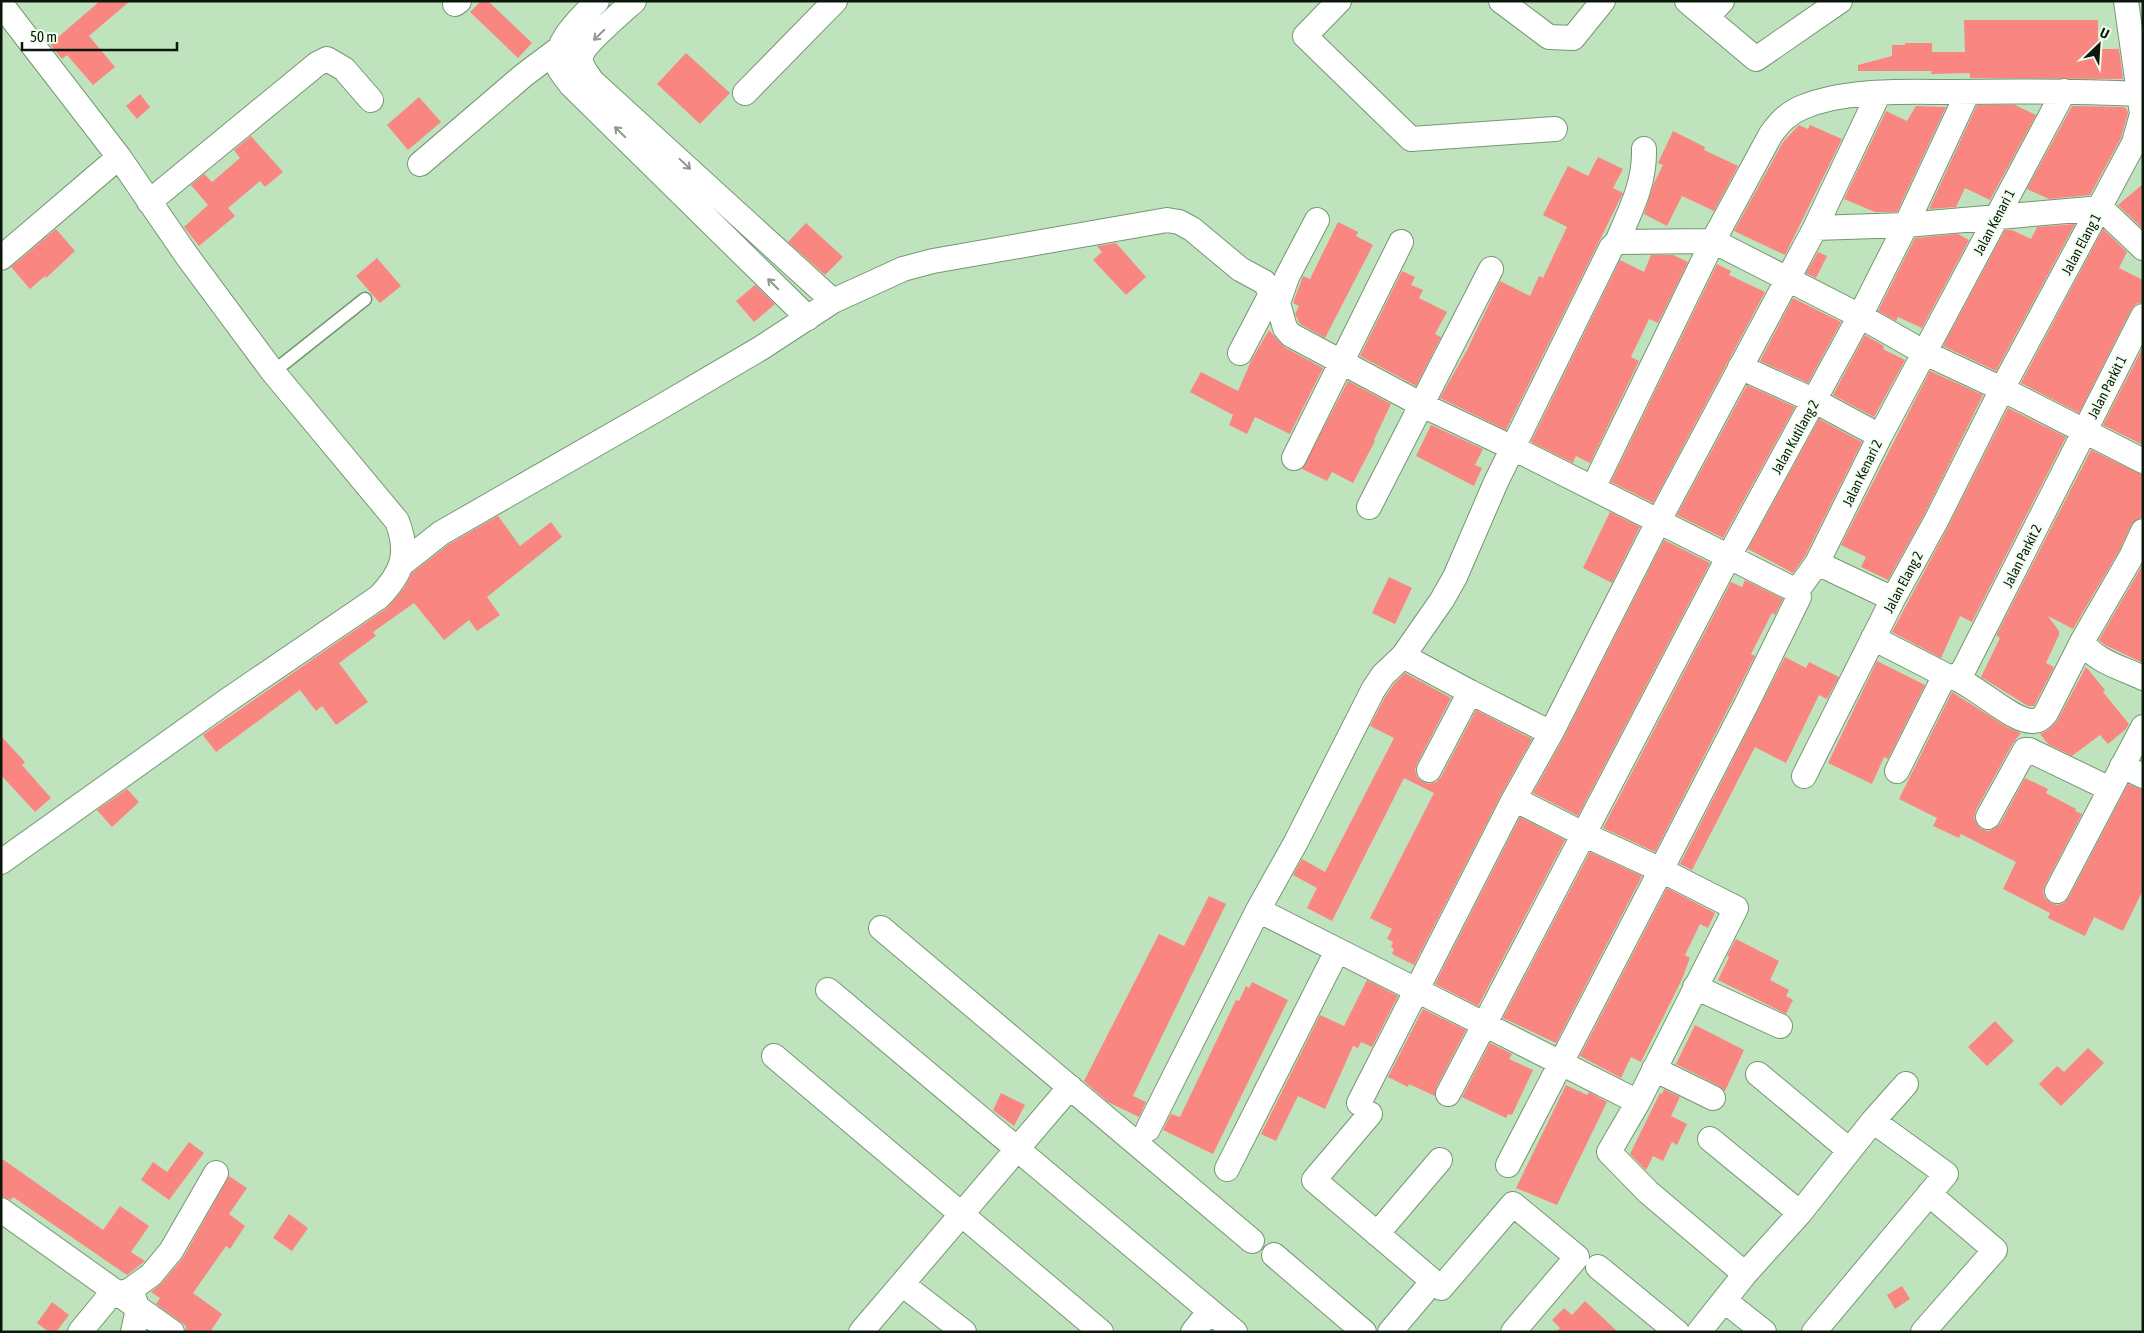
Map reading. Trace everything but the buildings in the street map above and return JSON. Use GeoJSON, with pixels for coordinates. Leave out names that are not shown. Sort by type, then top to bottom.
{"type":"FeatureCollection","features":[{"type":"Feature","properties":{"kind":"street"},"geometry":{"type":"LineString","coordinates":[[571,51],[567,34],[597,1]]}},
{"type":"Feature","properties":{"kind":"street"},"geometry":{"type":"LineString","coordinates":[[420,164],[524,75],[594,40],[634,1]]}},
{"type":"Feature","properties":{"kind":"street"},"geometry":{"type":"LineString","coordinates":[[745,93],[835,1]]}},
{"type":"Feature","properties":{"kind":"street"},"geometry":{"type":"LineString","coordinates":[[1339,1],[1305,36],[1411,138],[1554,129]]}},
{"type":"Feature","properties":{"kind":"street"},"geometry":{"type":"LineString","coordinates":[[1501,1],[1549,37],[1573,38],[1602,1]]}},
{"type":"Feature","properties":{"kind":"street"},"geometry":{"type":"LineString","coordinates":[[1687,1],[1714,9],[1756,59],[1836,3]]}},
{"type":"Feature","properties":{"kind":"street","name":"Jalan Elang 1"},"geometry":{"type":"LineString","coordinates":[[2002,389],[2100,208],[2140,129],[2142,95],[2126,1]]}},
{"type":"Feature","properties":{"kind":"street"},"geometry":{"type":"LineString","coordinates":[[1,4],[119,157],[187,256],[273,372],[397,521],[402,534],[403,563],[398,574],[379,597],[228,700],[1,862]]}},
{"type":"Feature","properties":{"kind":"street"},"geometry":{"type":"LineString","coordinates":[[571,51],[557,57],[558,67],[571,85],[652,148],[833,301]]}},
{"type":"Feature","properties":{"kind":"street"},"geometry":{"type":"LineString","coordinates":[[149,202],[318,64],[327,59],[344,69],[371,100]]}},
{"type":"Feature","properties":{"kind":"street"},"geometry":{"type":"LineString","coordinates":[[1593,488],[1713,241],[1771,134],[1783,118],[1802,108],[1822,101],[1879,93],[2064,91],[2142,95]]}},
{"type":"Feature","properties":{"kind":"street","name":"Jalan Kenari 1"},"geometry":{"type":"LineString","coordinates":[[1924,353],[2064,91]]}},
{"type":"Feature","properties":{"kind":"street","name":"Jalan Kutilang 2"},"geometry":{"type":"LineString","coordinates":[[1448,1094],[1728,558],[1860,316],[1906,225],[1968,92]]}},
{"type":"Feature","properties":{"kind":"street"},"geometry":{"type":"LineString","coordinates":[[1513,1332],[1577,1257],[1514,1204],[1442,1288],[1314,1180],[1364,1108],[1416,990],[1514,799],[1551,733],[1658,522],[1815,228],[1879,93]]}},
{"type":"Feature","properties":{"kind":"street"},"geometry":{"type":"LineString","coordinates":[[652,148],[808,318]]}},
{"type":"Feature","properties":{"kind":"street"},"geometry":{"type":"LineString","coordinates":[[1148,1129],[1258,910],[1296,842],[1373,690],[1382,675],[1403,656],[1442,600],[1455,577],[1476,525],[1513,448],[1616,242],[1641,184],[1645,167],[1644,149]]}},
{"type":"Feature","properties":{"kind":"street"},"geometry":{"type":"LineString","coordinates":[[1,258],[119,157]]}},
{"type":"Feature","properties":{"kind":"street"},"geometry":{"type":"LineString","coordinates":[[1815,228],[1906,225],[2100,208],[2143,248]]}},
{"type":"Feature","properties":{"kind":"street"},"geometry":{"type":"LineString","coordinates":[[403,563],[441,534],[651,412],[833,301],[884,276],[933,261],[1167,220],[1179,222],[1192,229],[1240,269],[1264,282],[1275,297],[1285,328],[1291,335],[1422,405],[1513,448],[1728,558],[1788,585],[1797,591],[1799,597],[1756,685],[1508,1165]]}},
{"type":"Feature","properties":{"kind":"street"},"geometry":{"type":"LineString","coordinates":[[1240,353],[1287,277],[1317,220]]}},
{"type":"Feature","properties":{"kind":"street"},"geometry":{"type":"LineString","coordinates":[[1616,242],[1713,241],[1860,316],[1924,353],[2002,389],[2143,461]]}},
{"type":"Feature","properties":{"kind":"street"},"geometry":{"type":"LineString","coordinates":[[1294,458],[1401,242]]}},
{"type":"Feature","properties":{"kind":"street"},"geometry":{"type":"LineString","coordinates":[[1369,507],[1490,269]]}},
{"type":"Feature","properties":{"kind":"street","name":"Jalan Parkit 1"},"geometry":{"type":"LineString","coordinates":[[2084,432],[2143,316]]}},
{"type":"Feature","properties":{"kind":"street","name":"Jalan Kenari 2"},"geometry":{"type":"LineString","coordinates":[[1797,591],[1817,563],[1880,436],[1924,353]]}},
{"type":"Feature","properties":{"kind":"street"},"geometry":{"type":"LineString","coordinates":[[1740,367],[1815,401],[1880,436]]}},
{"type":"Feature","properties":{"kind":"street","name":"Jalan Elang 2"},"geometry":{"type":"LineString","coordinates":[[1804,776],[2002,389]]}},
{"type":"Feature","properties":{"kind":"street","name":"Jalan Parkit 2"},"geometry":{"type":"LineString","coordinates":[[1897,771],[1950,676],[1961,674],[1965,667],[2084,432]]}},
{"type":"Feature","properties":{"kind":"street"},"geometry":{"type":"LineString","coordinates":[[1873,638],[1950,676],[2026,720],[2038,720],[2046,713],[2083,640],[2131,557],[2143,531]]}},
{"type":"Feature","properties":{"kind":"street"},"geometry":{"type":"LineString","coordinates":[[1817,563],[1893,599]]}},
{"type":"Feature","properties":{"kind":"street"},"geometry":{"type":"LineString","coordinates":[[2083,640],[2085,646],[2099,658],[2143,678]]}},
{"type":"Feature","properties":{"kind":"street"},"geometry":{"type":"LineString","coordinates":[[1403,656],[1551,733]]}},
{"type":"Feature","properties":{"kind":"street"},"geometry":{"type":"LineString","coordinates":[[1429,770],[1470,692]]}},
{"type":"Feature","properties":{"kind":"street"},"geometry":{"type":"LineString","coordinates":[[2057,891],[2110,789],[2132,771],[2143,727]]}},
{"type":"Feature","properties":{"kind":"street"},"geometry":{"type":"LineString","coordinates":[[1988,817],[2025,750],[2029,750],[2110,789]]}},
{"type":"Feature","properties":{"kind":"street"},"geometry":{"type":"LineString","coordinates":[[1514,799],[1736,908],[1638,1102],[1609,1152],[1648,1192],[1744,1274]]}},
{"type":"Feature","properties":{"kind":"street"},"geometry":{"type":"LineString","coordinates":[[1258,910],[1638,1102]]}},
{"type":"Feature","properties":{"kind":"street"},"geometry":{"type":"LineString","coordinates":[[880,928],[1252,1240]]}},
{"type":"Feature","properties":{"kind":"street"},"geometry":{"type":"LineString","coordinates":[[1227,1169],[1338,950]]}},
{"type":"Feature","properties":{"kind":"street"},"geometry":{"type":"LineString","coordinates":[[1695,987],[1780,1026]]}},
{"type":"Feature","properties":{"kind":"street"},"geometry":{"type":"LineString","coordinates":[[828,990],[1235,1332]]}},
{"type":"Feature","properties":{"kind":"street"},"geometry":{"type":"LineString","coordinates":[[774,1056],[1101,1332]]}},
{"type":"Feature","properties":{"kind":"street"},"geometry":{"type":"LineString","coordinates":[[1654,1069],[1713,1098]]}},
{"type":"Feature","properties":{"kind":"street"},"geometry":{"type":"LineString","coordinates":[[1758,1074],[1849,1150]]}},
{"type":"Feature","properties":{"kind":"street"},"geometry":{"type":"LineString","coordinates":[[1699,1332],[1725,1301],[1744,1274],[1800,1213],[1873,1120],[1906,1084]]}},
{"type":"Feature","properties":{"kind":"street"},"geometry":{"type":"LineString","coordinates":[[861,1332],[1070,1087]]}},
{"type":"Feature","properties":{"kind":"street"},"geometry":{"type":"LineString","coordinates":[[1814,1332],[1946,1174],[1873,1120]]}},
{"type":"Feature","properties":{"kind":"street"},"geometry":{"type":"LineString","coordinates":[[1710,1139],[1800,1213]]}},
{"type":"Feature","properties":{"kind":"street"},"geometry":{"type":"LineString","coordinates":[[1377,1234],[1440,1160]]}},
{"type":"Feature","properties":{"kind":"street"},"geometry":{"type":"LineString","coordinates":[[80,1332],[108,1298],[129,1298],[151,1275],[171,1251],[216,1173]]}},
{"type":"Feature","properties":{"kind":"street"},"geometry":{"type":"LineString","coordinates":[[1929,1194],[1995,1250],[1935,1328]]}},
{"type":"Feature","properties":{"kind":"street"},"geometry":{"type":"LineString","coordinates":[[1,1210],[129,1298],[172,1332]]}},
{"type":"Feature","properties":{"kind":"street"},"geometry":{"type":"LineString","coordinates":[[1274,1255],[1364,1332]]}},
{"type":"Feature","properties":{"kind":"street"},"geometry":{"type":"LineString","coordinates":[[1598,1267],[1677,1332]]}},
{"type":"Feature","properties":{"kind":"street"},"geometry":{"type":"LineString","coordinates":[[1390,1332],[1433,1281]]}},
{"type":"Feature","properties":{"kind":"street"},"geometry":{"type":"LineString","coordinates":[[902,1284],[964,1332]]}},
{"type":"Feature","properties":{"kind":"street"},"geometry":{"type":"LineString","coordinates":[[129,1298],[133,1332]]}},
{"type":"Feature","properties":{"kind":"street"},"geometry":{"type":"LineString","coordinates":[[1725,1301],[1764,1332]]}},
{"type":"Feature","properties":{"kind":"street"},"geometry":{"type":"LineString","coordinates":[[1193,1332],[1210,1311]]}},
{"type":"Feature","properties":{"kind":"lane"},"geometry":{"type":"LineString","coordinates":[[273,372],[365,299]]}}]}
